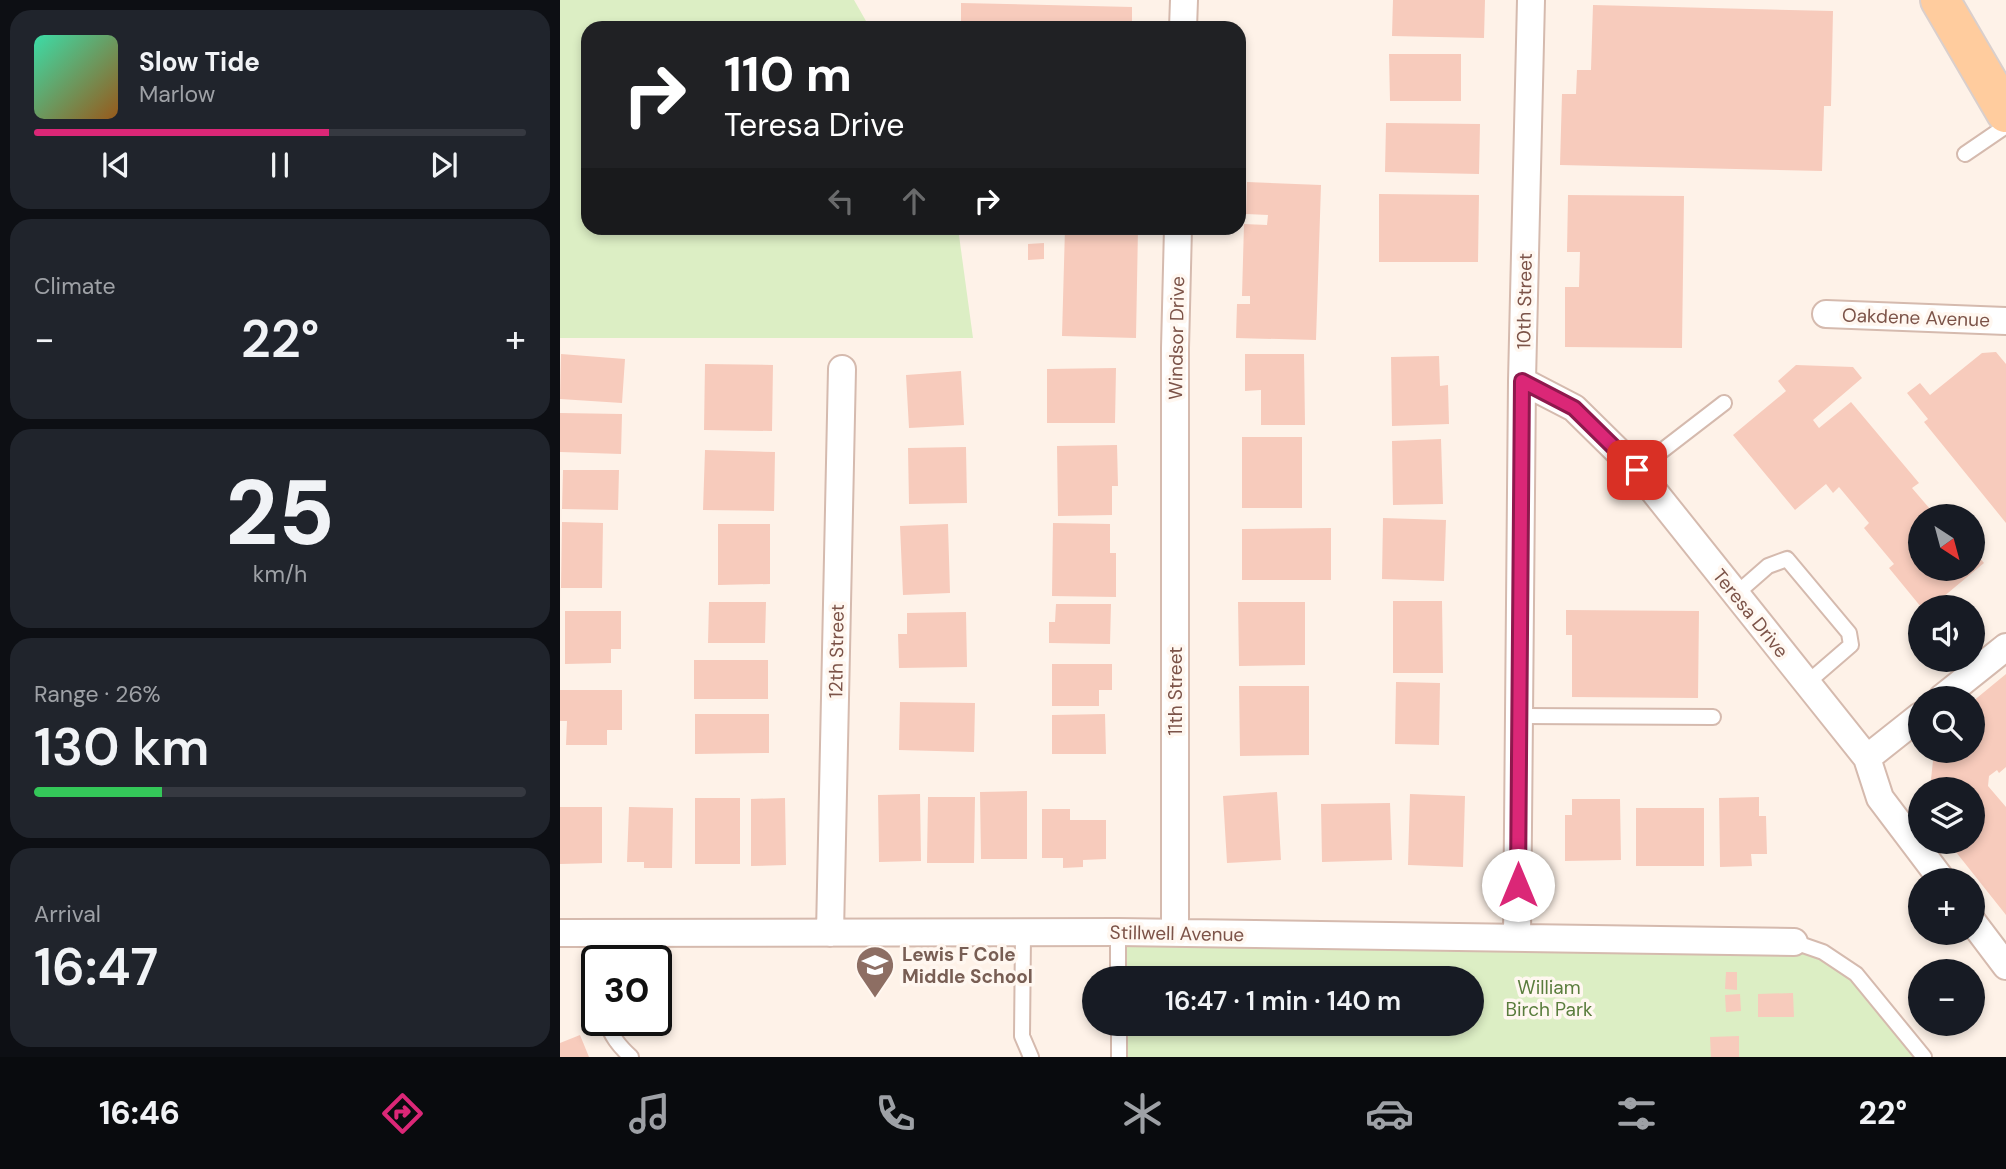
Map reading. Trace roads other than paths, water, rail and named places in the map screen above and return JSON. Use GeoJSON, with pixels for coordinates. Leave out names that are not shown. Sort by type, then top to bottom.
{"type":"FeatureCollection","features":[{"type":"Feature","properties":{"kind":"main road"},"geometry":{"type":"LineString","coordinates":[[1940,0],[2006,113]]}},
{"type":"Feature","properties":{"kind":"street"},"geometry":{"type":"LineString","coordinates":[[1183,21],[1184,0]]}},
{"type":"Feature","properties":{"kind":"street","name":"10th Street"},"geometry":{"type":"LineString","coordinates":[[1517,938],[1522,381],[1531,0]]}},
{"type":"Feature","properties":{"kind":"street","name":"Windsor Drive"},"geometry":{"type":"LineString","coordinates":[[1175,448],[1178,235]]}},
{"type":"Feature","properties":{"kind":"street","name":"Oakdene Avenue"},"geometry":{"type":"LineString","coordinates":[[1826,313],[2006,321]]}},
{"type":"Feature","properties":{"kind":"street","name":"12th Street"},"geometry":{"type":"LineString","coordinates":[[830,933],[842,369]]}},
{"type":"Feature","properties":{"kind":"street","name":"Teresa Drive"},"geometry":{"type":"LineString","coordinates":[[1522,381],[1574,408],[1637,470],[1867,758],[1880,798],[1933,868]]}},
{"type":"Feature","properties":{"kind":"street","name":"11th Street"},"geometry":{"type":"LineString","coordinates":[[1175,448],[1175,933]]}},
{"type":"Feature","properties":{"kind":"street"},"geometry":{"type":"LineString","coordinates":[[1957,686],[2006,647]]}},
{"type":"Feature","properties":{"kind":"street"},"geometry":{"type":"LineString","coordinates":[[1867,758],[1908,726]]}},
{"type":"Feature","properties":{"kind":"street","name":"Stillwell Avenue"},"geometry":{"type":"LineString","coordinates":[[560,933],[1118,932],[1794,942]]}},
{"type":"Feature","properties":{"kind":"street"},"geometry":{"type":"LineString","coordinates":[[1985,938],[2006,966]]}},
{"type":"Feature","properties":{"kind":"lane"},"geometry":{"type":"LineString","coordinates":[[1965,154],[2006,126]]}},
{"type":"Feature","properties":{"kind":"lane"},"geometry":{"type":"LineString","coordinates":[[1637,470],[1724,403]]}},
{"type":"Feature","properties":{"kind":"lane"},"geometry":{"type":"LineString","coordinates":[[1735,594],[1768,566],[1787,559],[1849,633],[1851,645],[1807,683]]}},
{"type":"Feature","properties":{"kind":"lane"},"geometry":{"type":"LineString","coordinates":[[1519,716],[1713,717]]}},
{"type":"Feature","properties":{"kind":"lane"},"geometry":{"type":"LineString","coordinates":[[1118,932],[1118,966]]}},
{"type":"Feature","properties":{"kind":"lane"},"geometry":{"type":"LineString","coordinates":[[605,933],[605,945]]}},
{"type":"Feature","properties":{"kind":"lane"},"geometry":{"type":"LineString","coordinates":[[1023,934],[1022,1036],[1031,1057]]}},
{"type":"Feature","properties":{"kind":"lane"},"geometry":{"type":"LineString","coordinates":[[1794,942],[1823,952],[1856,974],[1924,1057]]}},
{"type":"Feature","properties":{"kind":"lane"},"geometry":{"type":"LineString","coordinates":[[612,1036],[631,1057]]}},
{"type":"Feature","properties":{"kind":"lane"},"geometry":{"type":"LineString","coordinates":[[1119,1036],[1119,1057]]}},
{"type":"Feature","properties":{"kind":"place","name":"Lewis F Cole Middle School"},"geometry":{"type":"Point","coordinates":[875,999]}},
{"type":"Feature","properties":{"kind":"park label","name":"William Birch Park"},"geometry":{"type":"Point","coordinates":[1549,998]}}]}
